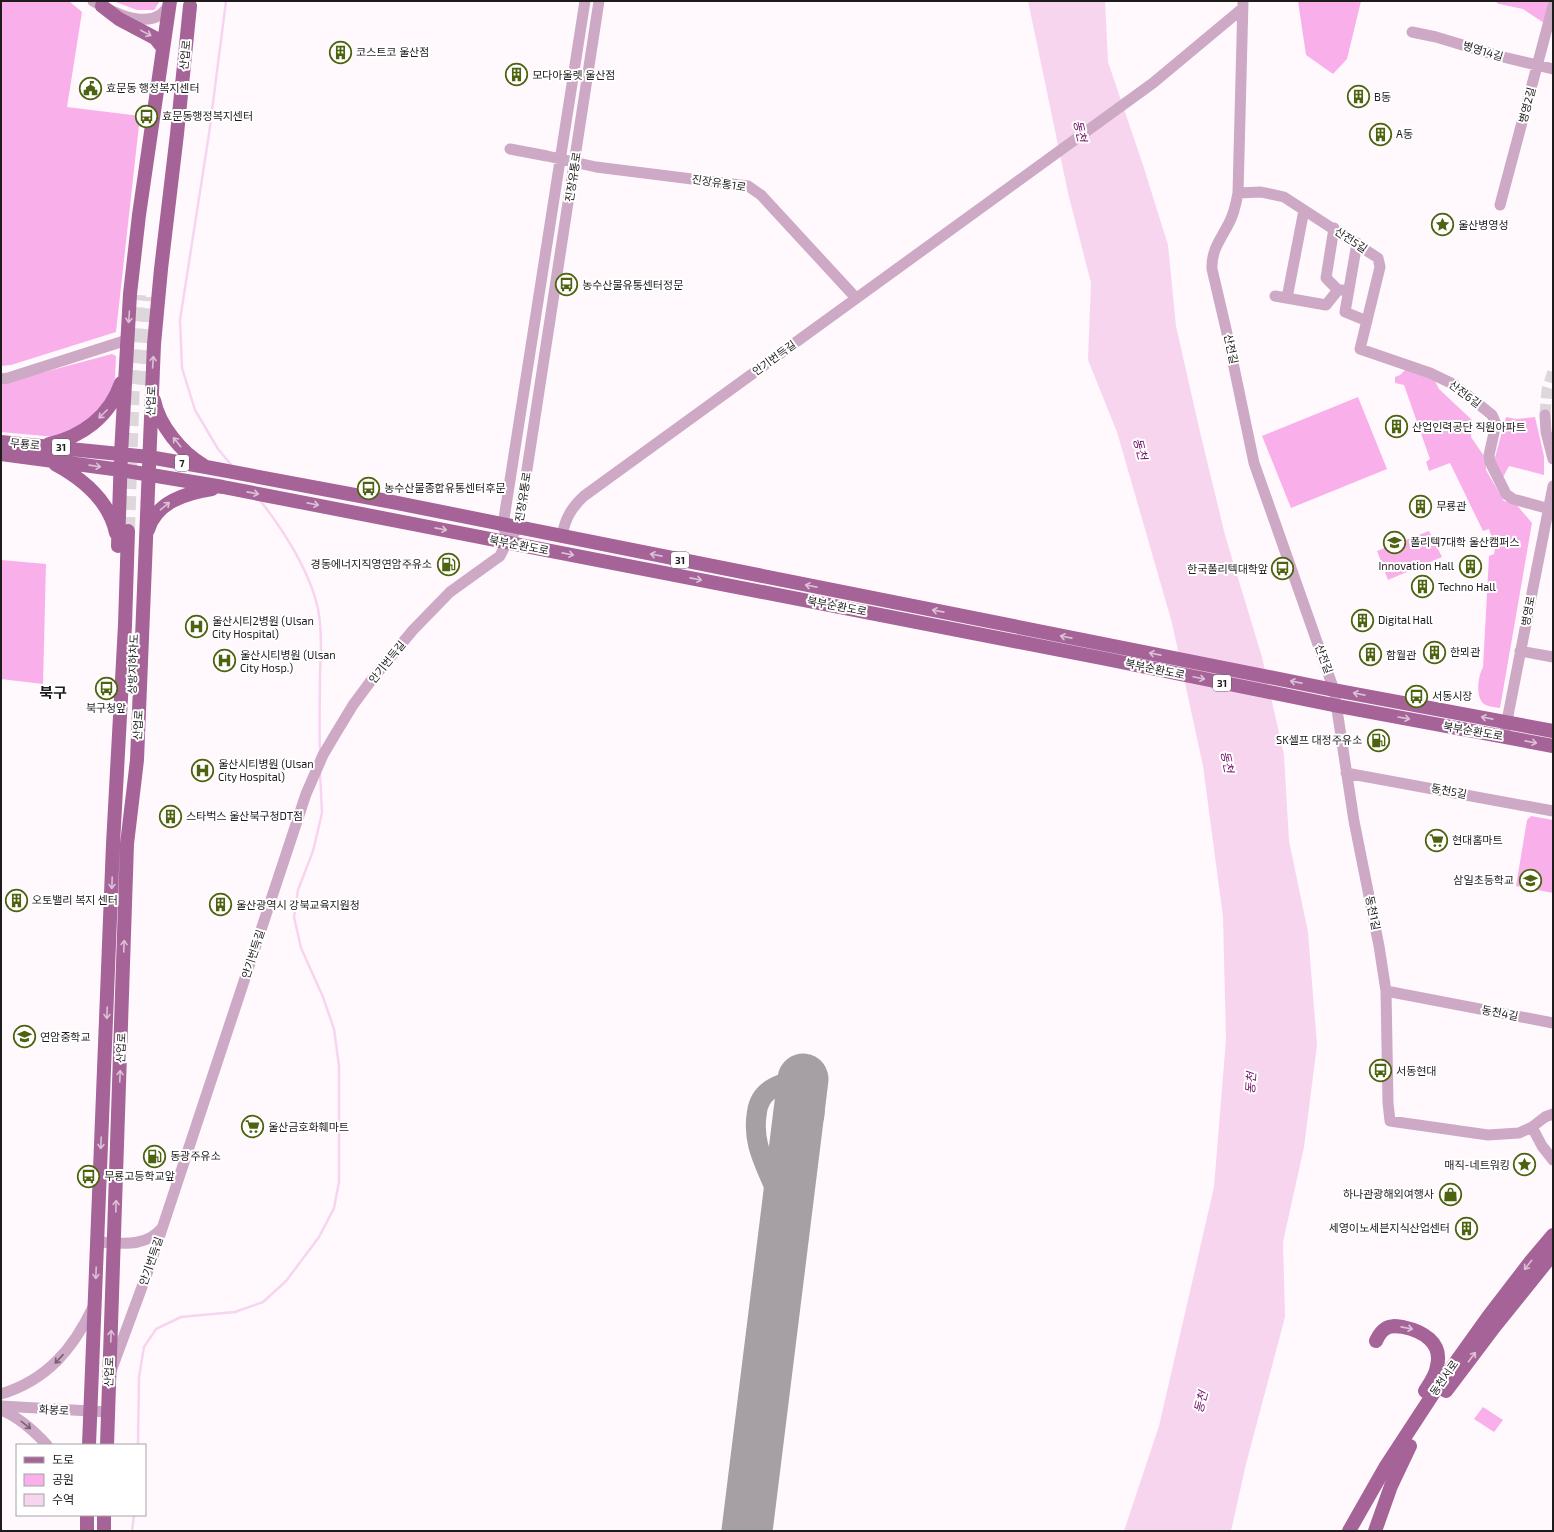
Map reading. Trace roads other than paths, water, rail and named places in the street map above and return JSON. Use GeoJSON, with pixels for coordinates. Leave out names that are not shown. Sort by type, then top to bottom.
{"type":"FeatureCollection","features":[{"type":"Feature","properties":{"kind":"main road","name":"산업로"},"geometry":{"type":"LineString","coordinates":[[89,1444],[97,1242],[120,844],[113,702],[121,454],[127,340],[130,294],[139,215],[163,48],[172,2]]}},
{"type":"Feature","properties":{"kind":"main road","name":"산업로"},"geometry":{"type":"LineString","coordinates":[[172,2],[147,216],[144,296],[158,218],[190,3]]}},
{"type":"Feature","properties":{"kind":"main road","name":"산업로"},"geometry":{"type":"LineString","coordinates":[[107,1444],[114,1242],[124,625],[137,534],[148,474],[151,382],[159,284],[177,134],[190,3]]}},
{"type":"Feature","properties":{"kind":"main road"},"geometry":{"type":"LineString","coordinates":[[98,4],[119,19],[155,38],[163,48]]}},
{"type":"Feature","properties":{"kind":"main road"},"geometry":{"type":"LineString","coordinates":[[41,445],[58,442],[80,432],[106,412],[117,394],[126,367]]}},
{"type":"Feature","properties":{"kind":"main road"},"geometry":{"type":"LineString","coordinates":[[151,382],[155,404],[168,430],[179,446],[197,461],[210,468]]}},
{"type":"Feature","properties":{"kind":"main road","name":"무룡로"},"geometry":{"type":"LineString","coordinates":[[1,442],[121,454]]}},
{"type":"Feature","properties":{"kind":"main road","name":"무룡로"},"geometry":{"type":"LineString","coordinates":[[1,454],[121,470]]}},
{"type":"Feature","properties":{"kind":"main road","name":"북부순환도로"},"geometry":{"type":"LineString","coordinates":[[121,454],[149,457],[210,468],[503,524],[1334,690],[1553,731]]}},
{"type":"Feature","properties":{"kind":"main road"},"geometry":{"type":"LineString","coordinates":[[48,460],[83,481],[93,491],[110,516],[115,529],[118,545]]}},
{"type":"Feature","properties":{"kind":"main road","name":"북부순환도로"},"geometry":{"type":"LineString","coordinates":[[121,470],[275,497],[1106,659],[1338,706],[1553,746]]}},
{"type":"Feature","properties":{"kind":"main road"},"geometry":{"type":"LineString","coordinates":[[137,534],[168,503],[187,494],[227,488]]}},
{"type":"Feature","properties":{"kind":"main road","name":"산업로"},"geometry":{"type":"LineString","coordinates":[[120,844],[137,760],[137,534]]}},
{"type":"Feature","properties":{"kind":"main road","name":"동천서로"},"geometry":{"type":"LineString","coordinates":[[1348,1531],[1386,1466],[1435,1391],[1531,1260],[1553,1235]]}},
{"type":"Feature","properties":{"kind":"main road","name":"동천서로"},"geometry":{"type":"LineString","coordinates":[[1360,1531],[1393,1472],[1446,1392],[1495,1326],[1553,1254]]}},
{"type":"Feature","properties":{"kind":"main road"},"geometry":{"type":"LineString","coordinates":[[1376,1341],[1380,1333],[1386,1328],[1395,1326],[1416,1330],[1425,1335],[1431,1341],[1436,1349],[1438,1358],[1438,1365],[1435,1372],[1386,1466]]}},
{"type":"Feature","properties":{"kind":"main road"},"geometry":{"type":"LineString","coordinates":[[1375,1531],[1391,1486],[1410,1446]]}},
{"type":"Feature","properties":{"kind":"main road"},"geometry":{"type":"LineString","coordinates":[[104,1516],[104,1531]]}},
{"type":"Feature","properties":{"kind":"street","name":"진장유통로"},"geometry":{"type":"LineString","coordinates":[[507,542],[503,524],[585,1]]}},
{"type":"Feature","properties":{"kind":"street","name":"진장유통로"},"geometry":{"type":"LineString","coordinates":[[507,542],[518,528],[599,1]]}},
{"type":"Feature","properties":{"kind":"street"},"geometry":{"type":"LineString","coordinates":[[98,4],[121,15],[145,19],[154,18],[161,14],[172,2]]}},
{"type":"Feature","properties":{"kind":"street","name":"안기번득길"},"geometry":{"type":"LineString","coordinates":[[562,536],[564,524],[568,514],[575,504],[584,496],[1153,83],[1243,5]]}},
{"type":"Feature","properties":{"kind":"street","name":"산전길"},"geometry":{"type":"LineString","coordinates":[[1243,5],[1238,194],[1233,215],[1214,249],[1212,269],[1233,360],[1254,463],[1334,690],[1338,706]]}},
{"type":"Feature","properties":{"kind":"street","name":"병영2길"},"geometry":{"type":"LineString","coordinates":[[1500,205],[1553,6]]}},
{"type":"Feature","properties":{"kind":"street","name":"병영14길"},"geometry":{"type":"LineString","coordinates":[[1412,32],[1436,36],[1499,56],[1553,69]]}},
{"type":"Feature","properties":{"kind":"street","name":"진장유통1로"},"geometry":{"type":"LineString","coordinates":[[510,149],[596,167],[748,186],[761,195],[856,298]]}},
{"type":"Feature","properties":{"kind":"street","name":"산전5길"},"geometry":{"type":"LineString","coordinates":[[1238,194],[1261,192],[1284,197],[1334,228],[1378,258],[1380,267],[1360,349]]}},
{"type":"Feature","properties":{"kind":"street"},"geometry":{"type":"LineString","coordinates":[[1287,298],[1304,210]]}},
{"type":"Feature","properties":{"kind":"street"},"geometry":{"type":"LineString","coordinates":[[1334,228],[1326,278],[1343,290]]}},
{"type":"Feature","properties":{"kind":"street"},"geometry":{"type":"LineString","coordinates":[[1356,243],[1343,290],[1345,312],[1367,321]]}},
{"type":"Feature","properties":{"kind":"street"},"geometry":{"type":"LineString","coordinates":[[1275,296],[1326,305],[1343,290]]}},
{"type":"Feature","properties":{"kind":"street"},"geometry":{"type":"LineString","coordinates":[[1,379],[127,340]]}},
{"type":"Feature","properties":{"kind":"street","name":"산전6길"},"geometry":{"type":"LineString","coordinates":[[1360,349],[1430,373],[1455,385],[1492,415],[1496,424],[1488,455],[1506,494],[1513,499],[1550,509]]}},
{"type":"Feature","properties":{"kind":"street"},"geometry":{"type":"LineString","coordinates":[[1545,416],[1546,432],[1553,459]]}},
{"type":"Feature","properties":{"kind":"street","name":"병영로"},"geometry":{"type":"LineString","coordinates":[[1504,736],[1520,651],[1550,509],[1553,486]]}},
{"type":"Feature","properties":{"kind":"street","name":"안기번득길"},"geometry":{"type":"LineString","coordinates":[[109,1377],[163,1227],[306,794],[324,755],[354,704],[373,678],[413,630],[450,592],[500,556],[507,542]]}},
{"type":"Feature","properties":{"kind":"street"},"geometry":{"type":"LineString","coordinates":[[1520,651],[1553,657]]}},
{"type":"Feature","properties":{"kind":"street","name":"동천1길"},"geometry":{"type":"LineString","coordinates":[[1338,706],[1346,773],[1354,821],[1380,946],[1386,991],[1388,1103],[1390,1121],[1488,1135],[1519,1133],[1532,1127]]}},
{"type":"Feature","properties":{"kind":"street","name":"동천5길"},"geometry":{"type":"LineString","coordinates":[[1346,773],[1553,811]]}},
{"type":"Feature","properties":{"kind":"street","name":"동천4길"},"geometry":{"type":"LineString","coordinates":[[1386,991],[1553,1023]]}},
{"type":"Feature","properties":{"kind":"street"},"geometry":{"type":"LineString","coordinates":[[1553,1114],[1545,1116],[1532,1127],[1542,1146],[1553,1160]]}},
{"type":"Feature","properties":{"kind":"street"},"geometry":{"type":"LineString","coordinates":[[97,1242],[145,1241],[155,1236],[163,1227]]}},
{"type":"Feature","properties":{"kind":"street"},"geometry":{"type":"LineString","coordinates":[[1,1394],[31,1382],[53,1365],[74,1340],[85,1323],[95,1302]]}},
{"type":"Feature","properties":{"kind":"street","name":"화봉로"},"geometry":{"type":"LineString","coordinates":[[1,1406],[108,1412]]}},
{"type":"Feature","properties":{"kind":"street"},"geometry":{"type":"LineString","coordinates":[[1,1410],[19,1420],[46,1444]]}},
{"type":"Feature","properties":{"kind":"water","name":"동천"},"geometry":{"type":"Polygon","coordinates":[[[1028,1],[1105,1],[1108,62],[1168,245],[1176,326],[1200,432],[1225,535],[1262,657],[1284,755],[1289,841],[1308,932],[1317,1045],[1304,1147],[1283,1242],[1285,1317],[1246,1464],[1231,1531],[1124,1531],[1159,1426],[1214,1187],[1226,1039],[1223,917],[1203,766],[1172,623],[1117,432],[1088,360],[1091,283],[1068,193],[1028,1]]]}},
{"type":"Feature","properties":{"kind":"waterway"},"geometry":{"type":"LineString","coordinates":[[226,1],[209,134],[180,320],[182,368],[195,410],[218,449],[233,467]]}},
{"type":"Feature","properties":{"kind":"waterway"},"geometry":{"type":"LineString","coordinates":[[259,499],[277,523],[302,565],[309,580],[318,609],[321,641],[320,752]]}},
{"type":"Feature","properties":{"kind":"waterway"},"geometry":{"type":"LineString","coordinates":[[138,1444],[139,1377],[144,1347],[156,1329],[181,1317],[235,1312],[263,1302],[286,1281],[319,1237],[334,1208],[339,1182],[339,1066],[334,1029],[323,997],[301,948],[294,917],[298,890],[313,851],[322,813],[320,773]]}},
{"type":"Feature","properties":{"kind":"waterway"},"geometry":{"type":"LineString","coordinates":[[132,1531],[134,1516]]}},
{"type":"Feature","properties":{"kind":"tunnel"},"geometry":{"type":"LineString","coordinates":[[128,531],[133,380],[139,295]]}},
{"type":"Feature","properties":{"kind":"tunnel"},"geometry":{"type":"LineString","coordinates":[[143,385],[149,297]]}},
{"type":"Feature","properties":{"kind":"tunnel"},"geometry":{"type":"LineString","coordinates":[[1545,415],[1547,390],[1553,371]]}},
{"type":"Feature","properties":{"kind":"place","name":"코스트코 울산점"},"geometry":{"type":"Point","coordinates":[341,52]}},
{"type":"Feature","properties":{"kind":"place","name":"모다아울렛 울산점"},"geometry":{"type":"Point","coordinates":[516,75]}},
{"type":"Feature","properties":{"kind":"place","name":"효문동 행정복지센터"},"geometry":{"type":"Point","coordinates":[91,88]}},
{"type":"Feature","properties":{"kind":"place","name":"B동"},"geometry":{"type":"Point","coordinates":[1358,97]}},
{"type":"Feature","properties":{"kind":"place","name":"효문동행정복지센터"},"geometry":{"type":"Point","coordinates":[147,116]}},
{"type":"Feature","properties":{"kind":"place","name":"A동"},"geometry":{"type":"Point","coordinates":[1380,134]}},
{"type":"Feature","properties":{"kind":"place","name":"울산병영성"},"geometry":{"type":"Point","coordinates":[1442,225]}},
{"type":"Feature","properties":{"kind":"place","name":"농수산물유통센터정문"},"geometry":{"type":"Point","coordinates":[567,285]}},
{"type":"Feature","properties":{"kind":"place","name":"산업인력공단 직원아파트"},"geometry":{"type":"Point","coordinates":[1397,427]}},
{"type":"Feature","properties":{"kind":"place","name":"농수산물종합유통센터후문"},"geometry":{"type":"Point","coordinates":[368,488]}},
{"type":"Feature","properties":{"kind":"place","name":"무룡관"},"geometry":{"type":"Point","coordinates":[1421,506]}},
{"type":"Feature","properties":{"kind":"place","name":"폴리텍7대학 울산캠퍼스"},"geometry":{"type":"Point","coordinates":[1394,542]}},
{"type":"Feature","properties":{"kind":"place","name":"경동에너지직영연암주유소"},"geometry":{"type":"Point","coordinates":[448,564]}},
{"type":"Feature","properties":{"kind":"place","name":"Innovation Hall"},"geometry":{"type":"Point","coordinates":[1470,566]}},
{"type":"Feature","properties":{"kind":"place","name":"한국폴리텍대학앞"},"geometry":{"type":"Point","coordinates":[1283,569]}},
{"type":"Feature","properties":{"kind":"place","name":"Techno Hall"},"geometry":{"type":"Point","coordinates":[1422,587]}},
{"type":"Feature","properties":{"kind":"place","name":"Digital Hall"},"geometry":{"type":"Point","coordinates":[1363,620]}},
{"type":"Feature","properties":{"kind":"place","name":"울산시티2병원 (Ulsan City Hospital)"},"geometry":{"type":"Point","coordinates":[197,627]}},
{"type":"Feature","properties":{"kind":"place","name":"한뫼관"},"geometry":{"type":"Point","coordinates":[1434,652]}},
{"type":"Feature","properties":{"kind":"place","name":"함월관"},"geometry":{"type":"Point","coordinates":[1370,655]}},
{"type":"Feature","properties":{"kind":"place","name":"울산시티병원 (Ulsan City Hosp.)"},"geometry":{"type":"Point","coordinates":[225,661]}},
{"type":"Feature","properties":{"kind":"place","name":"북구청앞"},"geometry":{"type":"Point","coordinates":[106,688]}},
{"type":"Feature","properties":{"kind":"place","name":"서동시장"},"geometry":{"type":"Point","coordinates":[1417,696]}},
{"type":"Feature","properties":{"kind":"place","name":"SK셀프 대정주유소"},"geometry":{"type":"Point","coordinates":[1378,740]}},
{"type":"Feature","properties":{"kind":"place","name":"울산시티병원 (Ulsan City Hospital)"},"geometry":{"type":"Point","coordinates":[202,770]}},
{"type":"Feature","properties":{"kind":"place","name":"스타벅스 울산북구청DT점"},"geometry":{"type":"Point","coordinates":[171,816]}},
{"type":"Feature","properties":{"kind":"place","name":"현대홈마트"},"geometry":{"type":"Point","coordinates":[1436,840]}},
{"type":"Feature","properties":{"kind":"place","name":"삼일초등학교"},"geometry":{"type":"Point","coordinates":[1530,880]}},
{"type":"Feature","properties":{"kind":"place","name":"오토밸리 복지 센터"},"geometry":{"type":"Point","coordinates":[17,900]}},
{"type":"Feature","properties":{"kind":"place","name":"울산광역시 강북교육지원청"},"geometry":{"type":"Point","coordinates":[220,905]}},
{"type":"Feature","properties":{"kind":"place","name":"연암중학교"},"geometry":{"type":"Point","coordinates":[24,1037]}},
{"type":"Feature","properties":{"kind":"place","name":"서동현대"},"geometry":{"type":"Point","coordinates":[1380,1071]}},
{"type":"Feature","properties":{"kind":"place","name":"울산금호화훼마트"},"geometry":{"type":"Point","coordinates":[253,1127]}},
{"type":"Feature","properties":{"kind":"place","name":"동광주유소"},"geometry":{"type":"Point","coordinates":[155,1156]}},
{"type":"Feature","properties":{"kind":"place","name":"매직-네트워킹"},"geometry":{"type":"Point","coordinates":[1525,1165]}},
{"type":"Feature","properties":{"kind":"place","name":"무룡고등학교앞"},"geometry":{"type":"Point","coordinates":[88,1176]}},
{"type":"Feature","properties":{"kind":"place","name":"하나관광해외여행사"},"geometry":{"type":"Point","coordinates":[1450,1194]}},
{"type":"Feature","properties":{"kind":"place","name":"세영이노세븐지식산업센터"},"geometry":{"type":"Point","coordinates":[1466,1228]}},
{"type":"Feature","properties":{"kind":"district","name":"북구"},"geometry":{"type":"Point","coordinates":[53,693]}}]}
